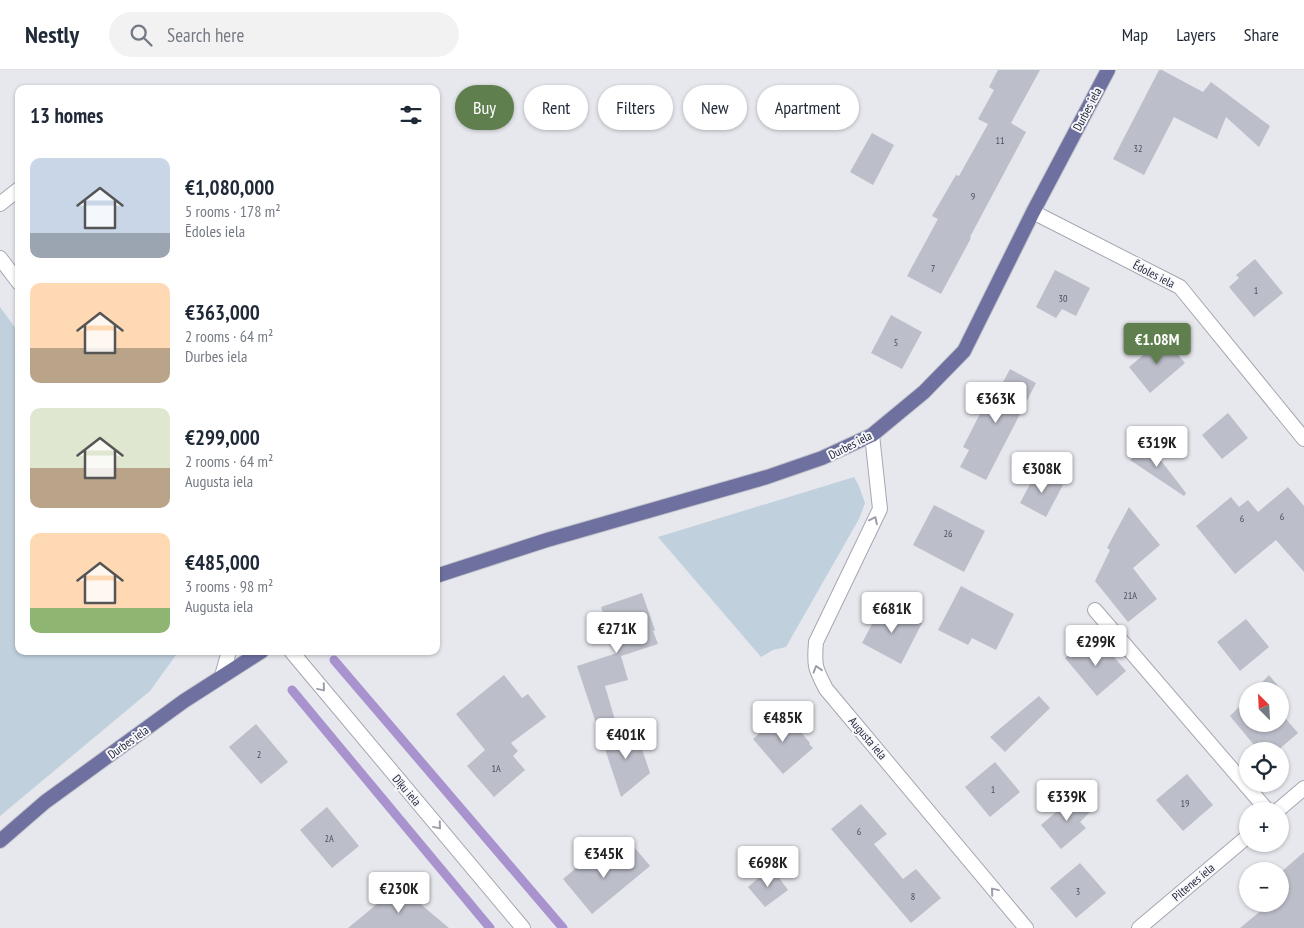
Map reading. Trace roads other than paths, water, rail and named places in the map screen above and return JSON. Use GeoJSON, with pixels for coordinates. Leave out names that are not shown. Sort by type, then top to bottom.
{"type":"FeatureCollection","features":[{"type":"Feature","properties":{"kind":"main road","name":"Durbes iela"},"geometry":{"type":"LineString","coordinates":[[440,575],[547,540],[768,477],[822,458],[872,434],[924,392],[964,351],[1033,212],[1108,70]]}},
{"type":"Feature","properties":{"kind":"main road","name":"Durbes iela"},"geometry":{"type":"LineString","coordinates":[[0,841],[46,802],[184,700],[256,655]]}},
{"type":"Feature","properties":{"kind":"street"},"geometry":{"type":"LineString","coordinates":[[0,204],[15,192]]}},
{"type":"Feature","properties":{"kind":"street","name":"Ēdoles iela"},"geometry":{"type":"LineString","coordinates":[[1033,212],[1180,287],[1304,439]]}},
{"type":"Feature","properties":{"kind":"street"},"geometry":{"type":"LineString","coordinates":[[0,258],[15,278]]}},
{"type":"Feature","properties":{"kind":"street","name":"Augusta iela"},"geometry":{"type":"LineString","coordinates":[[872,434],[880,509],[816,642],[815,669],[826,689],[1026,928]]}},
{"type":"Feature","properties":{"kind":"street"},"geometry":{"type":"LineString","coordinates":[[1095,610],[1260,802]]}},
{"type":"Feature","properties":{"kind":"street"},"geometry":{"type":"LineString","coordinates":[[222,676],[228,655]]}},
{"type":"Feature","properties":{"kind":"street","name":"Dīķu iela"},"geometry":{"type":"LineString","coordinates":[[294,655],[523,928]]}},
{"type":"Feature","properties":{"kind":"street"},"geometry":{"type":"LineString","coordinates":[[1288,802],[1304,788]]}},
{"type":"Feature","properties":{"kind":"street","name":"Piltenes iela"},"geometry":{"type":"LineString","coordinates":[[1139,928],[1239,844]]}},
{"type":"Feature","properties":{"kind":"waterway"},"geometry":{"type":"LineString","coordinates":[[334,660],[563,928]]}},
{"type":"Feature","properties":{"kind":"waterway"},"geometry":{"type":"LineString","coordinates":[[292,690],[490,928]]}}]}
